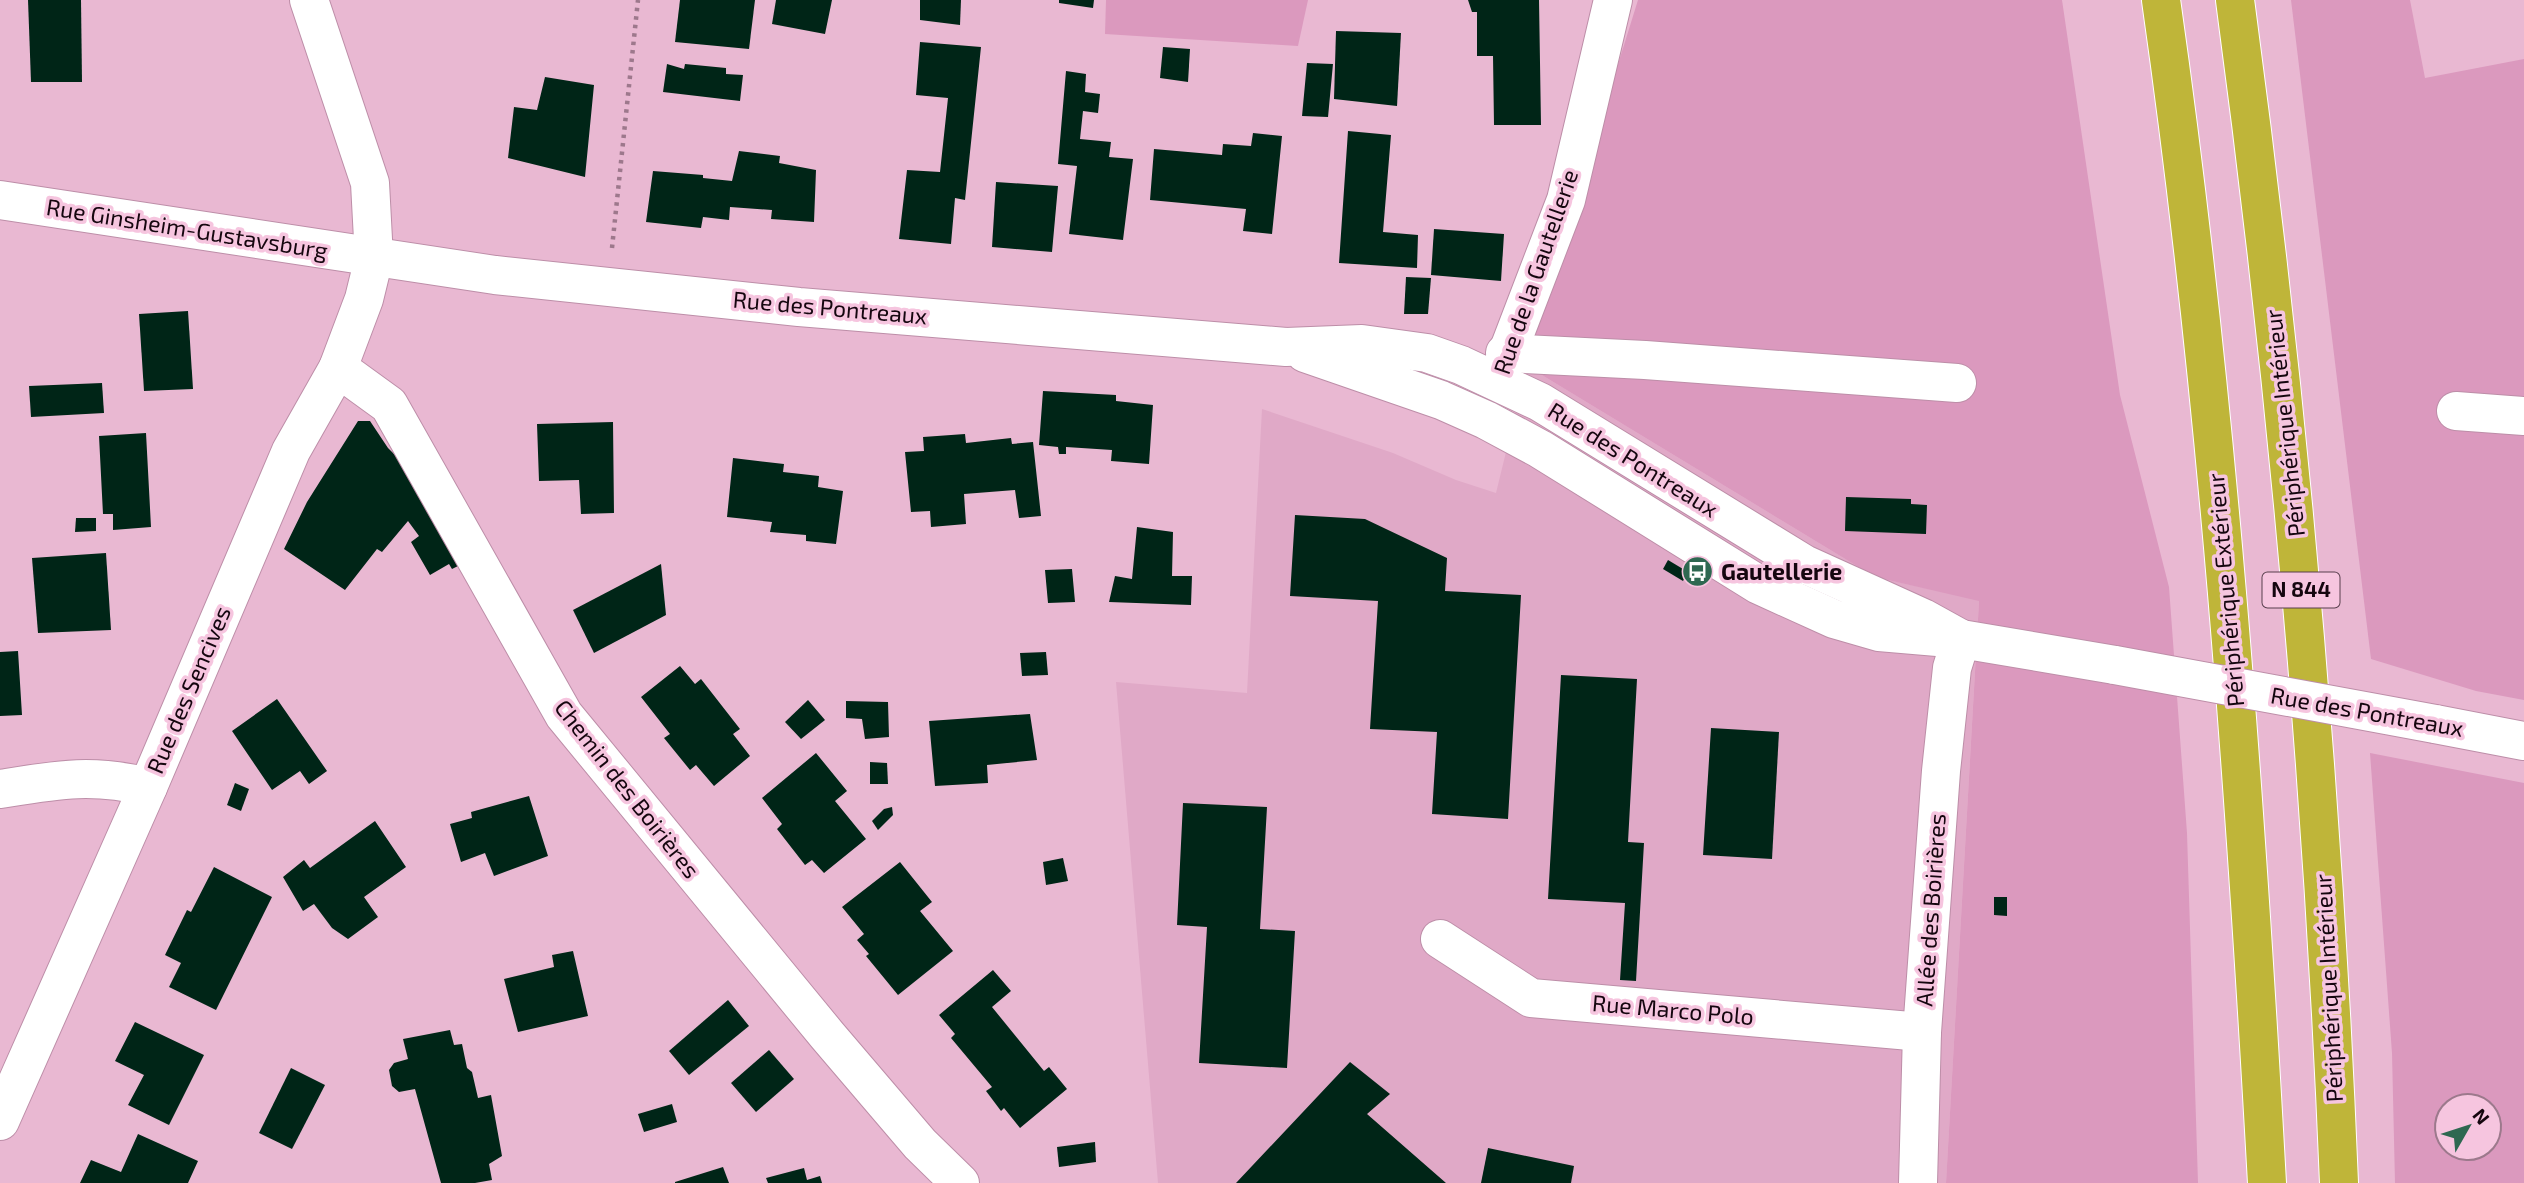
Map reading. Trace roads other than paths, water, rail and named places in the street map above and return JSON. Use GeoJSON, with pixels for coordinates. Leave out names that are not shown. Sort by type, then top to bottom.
{"type":"FeatureCollection","features":[{"type":"Feature","properties":{"kind":"highway","name":"Périphérique Extérieur"},"geometry":{"type":"LineString","coordinates":[[2161,0],[2185,180],[2220,518],[2246,839],[2267,1183]]}},
{"type":"Feature","properties":{"kind":"highway","name":"Périphérique Intérieur"},"geometry":{"type":"LineString","coordinates":[[2235,0],[2271,281],[2295,508],[2326,917],[2339,1183]]}},
{"type":"Feature","properties":{"kind":"street","name":"Rue des Sencives"},"geometry":{"type":"LineString","coordinates":[[0,1122],[37,1033],[148,787],[291,451],[338,368],[364,299],[374,258],[370,183],[309,0]]}},
{"type":"Feature","properties":{"kind":"street","name":"Rue de la Gautellerie"},"geometry":{"type":"LineString","coordinates":[[1486,421],[1501,367],[1566,200],[1613,0]]}},
{"type":"Feature","properties":{"kind":"street","name":"Rue Ginsheim-Gustavsburg"},"geometry":{"type":"LineString","coordinates":[[0,200],[374,258]]}},
{"type":"Feature","properties":{"kind":"street","name":"Rue des Pontreaux"},"geometry":{"type":"LineString","coordinates":[[374,258],[495,275],[799,307],[1286,346],[1362,344],[1427,353],[1461,365],[1501,367],[1540,402],[1804,564],[1923,618],[1961,639]]}},
{"type":"Feature","properties":{"kind":"street","name":"Rue des Pontreaux"},"geometry":{"type":"LineString","coordinates":[[1286,346],[1357,373],[1441,400],[1486,421],[1539,449],[1759,585],[1834,619],[1879,632],[1961,639],[2115,665],[2524,741]]}},
{"type":"Feature","properties":{"kind":"street"},"geometry":{"type":"LineString","coordinates":[[1501,367],[1645,360],[1957,383]]}},
{"type":"Feature","properties":{"kind":"street","name":"Chemin des Boirières"},"geometry":{"type":"LineString","coordinates":[[338,368],[389,405],[564,715],[827,1035],[920,1144],[960,1183]]}},
{"type":"Feature","properties":{"kind":"street"},"geometry":{"type":"LineString","coordinates":[[2456,411],[2524,416]]}},
{"type":"Feature","properties":{"kind":"street","name":"Allée des Boirières"},"geometry":{"type":"LineString","coordinates":[[1918,1183],[1922,1032],[1944,728],[1952,668],[1961,639]]}},
{"type":"Feature","properties":{"kind":"street"},"geometry":{"type":"LineString","coordinates":[[0,789],[74,777],[121,780],[148,787]]}},
{"type":"Feature","properties":{"kind":"street","name":"Rue Marco Polo"},"geometry":{"type":"LineString","coordinates":[[1440,939],[1531,998],[1922,1032]]}},
{"type":"Feature","properties":{"kind":"place","name":"Gautellerie"},"geometry":{"type":"Point","coordinates":[1698,572]}}]}
